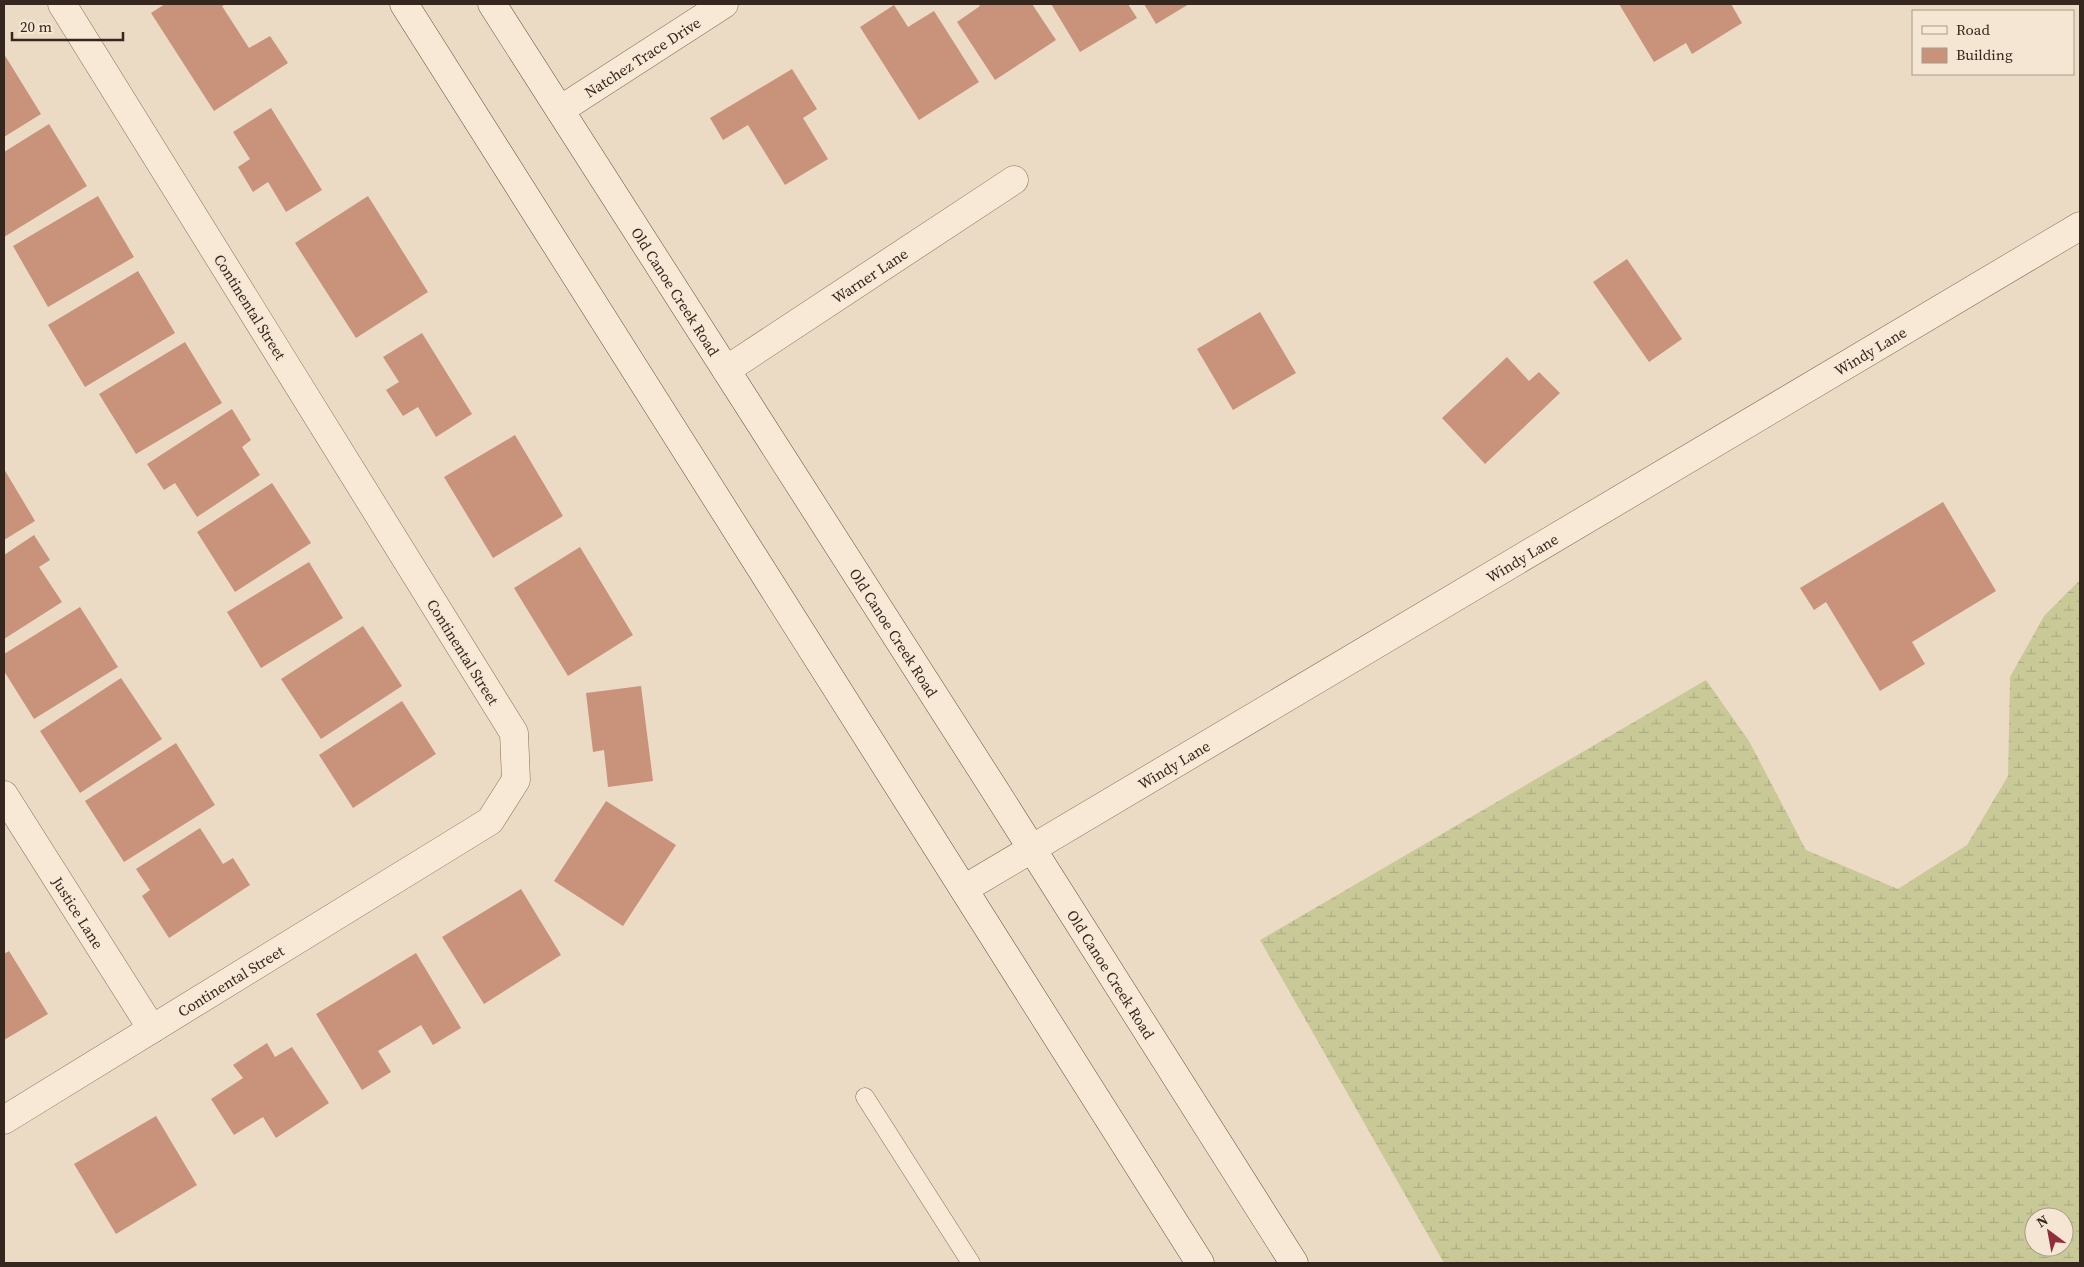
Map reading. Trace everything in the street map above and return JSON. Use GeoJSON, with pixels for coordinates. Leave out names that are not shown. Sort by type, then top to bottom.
{"type":"FeatureCollection","features":[{"type":"Feature","properties":{"kind":"street","name":"Continental Street"},"geometry":{"type":"LineString","coordinates":[[4,1120],[490,821],[516,780],[514,733],[62,4]]}},
{"type":"Feature","properties":{"kind":"street"},"geometry":{"type":"LineString","coordinates":[[404,4],[1200,1263]]}},
{"type":"Feature","properties":{"kind":"street","name":"Old Canoe Creek Road"},"geometry":{"type":"LineString","coordinates":[[492,4],[1033,849],[1294,1263]]}},
{"type":"Feature","properties":{"kind":"street","name":"Natchez Trace Drive"},"geometry":{"type":"LineString","coordinates":[[560,110],[724,4]]}},
{"type":"Feature","properties":{"kind":"street","name":"Warner Lane"},"geometry":{"type":"LineString","coordinates":[[726,370],[1014,180]]}},
{"type":"Feature","properties":{"kind":"street","name":"Windy Lane"},"geometry":{"type":"LineString","coordinates":[[964,889],[2080,226]]}},
{"type":"Feature","properties":{"kind":"street","name":"Justice Lane"},"geometry":{"type":"LineString","coordinates":[[4,795],[152,1029]]}},
{"type":"Feature","properties":{"kind":"lane"},"geometry":{"type":"LineString","coordinates":[[865,1097],[971,1263]]}},
{"type":"Feature","properties":{"kind":"green space"},"geometry":{"type":"Polygon","coordinates":[[[2080,580],[2080,1263],[1444,1263],[1260,940],[1706,680],[1749,741],[1806,850],[1898,889],[1967,845],[2008,776],[2010,677],[2044,616],[2080,580]]]}},
{"type":"Feature","properties":{"kind":"building"},"geometry":{"type":"Polygon","coordinates":[[[165,4],[227,4],[222,6],[249,48],[270,36],[288,63],[214,111],[151,13],[165,4]]]}},
{"type":"Feature","properties":{"kind":"building"},"geometry":{"type":"Polygon","coordinates":[[[978,4],[1032,4],[1056,40],[995,80],[957,22],[980,6],[978,4]]]}},
{"type":"Feature","properties":{"kind":"building"},"geometry":{"type":"Polygon","coordinates":[[[1051,4],[1128,4],[1137,18],[1080,52],[1051,4]]]}},
{"type":"Feature","properties":{"kind":"building"},"geometry":{"type":"Polygon","coordinates":[[[1144,4],[1189,4],[1156,24],[1144,4]]]}},
{"type":"Feature","properties":{"kind":"building"},"geometry":{"type":"Polygon","coordinates":[[[1619,4],[1731,4],[1742,23],[1692,54],[1686,43],[1654,62],[1619,4]]]}},
{"type":"Feature","properties":{"kind":"building"},"geometry":{"type":"Polygon","coordinates":[[[894,5],[908,27],[934,11],[979,82],[919,120],[860,27],[894,5]]]}},
{"type":"Feature","properties":{"kind":"building"},"geometry":{"type":"Polygon","coordinates":[[[4,54],[41,114],[4,137],[4,54]]]}},
{"type":"Feature","properties":{"kind":"building"},"geometry":{"type":"Polygon","coordinates":[[[792,69],[817,109],[803,118],[828,159],[785,185],[748,125],[723,140],[710,118],[792,69]]]}},
{"type":"Feature","properties":{"kind":"building"},"geometry":{"type":"Polygon","coordinates":[[[271,108],[322,190],[286,212],[268,182],[253,192],[238,167],[250,159],[233,132],[271,108]]]}},
{"type":"Feature","properties":{"kind":"building"},"geometry":{"type":"Polygon","coordinates":[[[49,124],[87,186],[4,237],[4,152],[49,124]]]}},
{"type":"Feature","properties":{"kind":"building"},"geometry":{"type":"Polygon","coordinates":[[[98,196],[134,257],[48,307],[13,246],[98,196]]]}},
{"type":"Feature","properties":{"kind":"building"},"geometry":{"type":"Polygon","coordinates":[[[368,196],[428,292],[356,338],[295,243],[368,196]]]}},
{"type":"Feature","properties":{"kind":"building"},"geometry":{"type":"Polygon","coordinates":[[[1627,259],[1682,339],[1649,362],[1593,282],[1627,259]]]}},
{"type":"Feature","properties":{"kind":"building"},"geometry":{"type":"Polygon","coordinates":[[[138,271],[175,333],[85,387],[48,325],[138,271]]]}},
{"type":"Feature","properties":{"kind":"building"},"geometry":{"type":"Polygon","coordinates":[[[1260,312],[1296,373],[1233,410],[1197,349],[1260,312]]]}},
{"type":"Feature","properties":{"kind":"building"},"geometry":{"type":"Polygon","coordinates":[[[422,333],[472,414],[436,437],[418,407],[403,416],[386,390],[399,382],[383,357],[422,333]]]}},
{"type":"Feature","properties":{"kind":"building"},"geometry":{"type":"Polygon","coordinates":[[[185,342],[222,403],[136,454],[99,394],[185,342]]]}},
{"type":"Feature","properties":{"kind":"building"},"geometry":{"type":"Polygon","coordinates":[[[1507,357],[1529,381],[1539,372],[1560,393],[1485,464],[1442,418],[1507,357]]]}},
{"type":"Feature","properties":{"kind":"building"},"geometry":{"type":"Polygon","coordinates":[[[232,409],[251,440],[242,447],[260,475],[197,517],[175,483],[164,490],[147,464],[232,409]]]}},
{"type":"Feature","properties":{"kind":"building"},"geometry":{"type":"Polygon","coordinates":[[[515,435],[563,516],[493,558],[444,477],[515,435]]]}},
{"type":"Feature","properties":{"kind":"building"},"geometry":{"type":"Polygon","coordinates":[[[4,469],[35,521],[4,540],[4,469]]]}},
{"type":"Feature","properties":{"kind":"building"},"geometry":{"type":"Polygon","coordinates":[[[272,483],[311,543],[235,592],[197,532],[272,483]]]}},
{"type":"Feature","properties":{"kind":"building"},"geometry":{"type":"Polygon","coordinates":[[[1943,502],[1996,591],[1912,642],[1925,664],[1880,691],[1826,602],[1814,610],[1800,588],[1943,502]]]}},
{"type":"Feature","properties":{"kind":"building"},"geometry":{"type":"Polygon","coordinates":[[[34,535],[50,560],[39,567],[62,602],[4,639],[4,555],[34,535]]]}},
{"type":"Feature","properties":{"kind":"building"},"geometry":{"type":"Polygon","coordinates":[[[580,547],[633,635],[568,676],[514,588],[580,547]]]}},
{"type":"Feature","properties":{"kind":"building"},"geometry":{"type":"Polygon","coordinates":[[[309,562],[343,618],[261,668],[227,612],[309,562]]]}},
{"type":"Feature","properties":{"kind":"building"},"geometry":{"type":"Polygon","coordinates":[[[80,607],[118,667],[34,719],[4,671],[4,654],[80,607]]]}},
{"type":"Feature","properties":{"kind":"building"},"geometry":{"type":"Polygon","coordinates":[[[363,626],[402,686],[321,739],[281,679],[363,626]]]}},
{"type":"Feature","properties":{"kind":"building"},"geometry":{"type":"Polygon","coordinates":[[[121,678],[162,739],[80,793],[40,731],[121,678]]]}},
{"type":"Feature","properties":{"kind":"building"},"geometry":{"type":"Polygon","coordinates":[[[641,686],[653,781],[608,787],[604,750],[593,752],[586,693],[641,686]]]}},
{"type":"Feature","properties":{"kind":"building"},"geometry":{"type":"Polygon","coordinates":[[[402,701],[436,754],[353,808],[319,755],[402,701]]]}},
{"type":"Feature","properties":{"kind":"building"},"geometry":{"type":"Polygon","coordinates":[[[176,743],[215,805],[124,862],[85,801],[176,743]]]}},
{"type":"Feature","properties":{"kind":"building"},"geometry":{"type":"Polygon","coordinates":[[[606,801],[676,845],[623,926],[554,881],[606,801]]]}},
{"type":"Feature","properties":{"kind":"building"},"geometry":{"type":"Polygon","coordinates":[[[200,828],[223,864],[233,858],[250,885],[169,938],[142,896],[150,890],[136,869],[200,828]]]}},
{"type":"Feature","properties":{"kind":"building"},"geometry":{"type":"Polygon","coordinates":[[[521,889],[561,955],[484,1004],[442,937],[521,889]]]}},
{"type":"Feature","properties":{"kind":"building"},"geometry":{"type":"Polygon","coordinates":[[[9,951],[48,1014],[4,1040],[4,954],[9,951]]]}},
{"type":"Feature","properties":{"kind":"building"},"geometry":{"type":"Polygon","coordinates":[[[416,953],[461,1028],[433,1045],[421,1025],[378,1051],[391,1072],[362,1090],[316,1014],[416,953]]]}},
{"type":"Feature","properties":{"kind":"building"},"geometry":{"type":"Polygon","coordinates":[[[267,1043],[275,1057],[292,1047],[329,1103],[276,1138],[263,1117],[234,1135],[211,1099],[243,1078],[233,1065],[267,1043]]]}},
{"type":"Feature","properties":{"kind":"building"},"geometry":{"type":"Polygon","coordinates":[[[156,1116],[197,1185],[116,1234],[74,1164],[156,1116]]]}}]}
